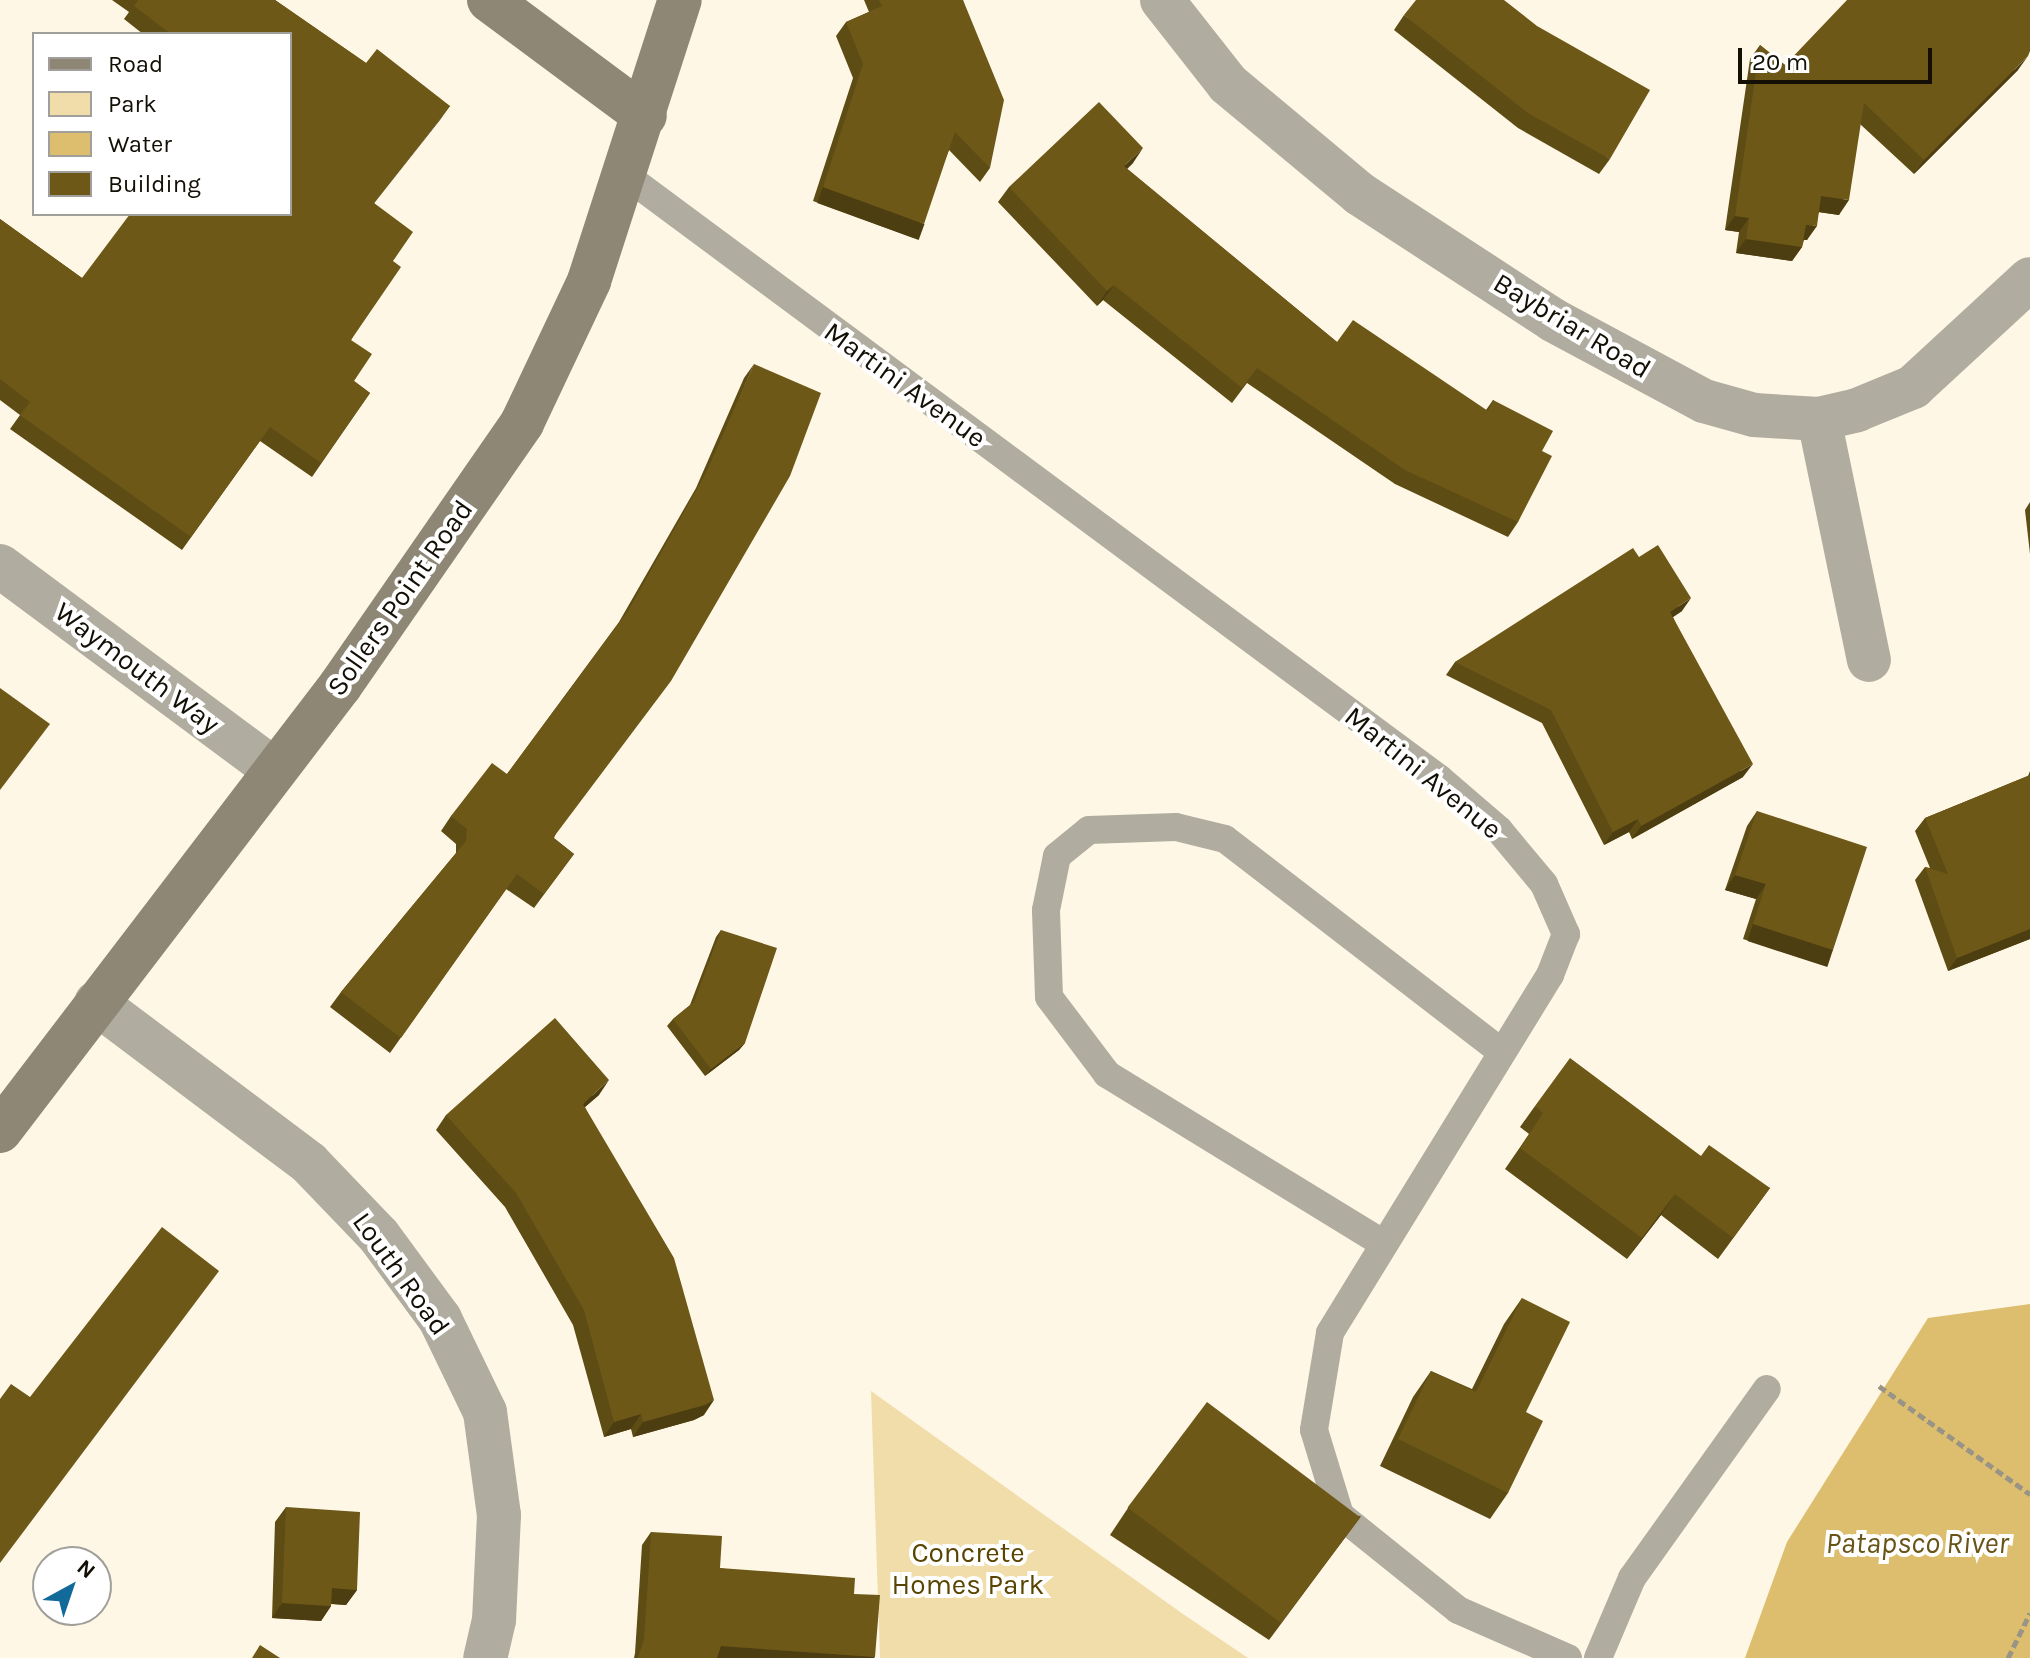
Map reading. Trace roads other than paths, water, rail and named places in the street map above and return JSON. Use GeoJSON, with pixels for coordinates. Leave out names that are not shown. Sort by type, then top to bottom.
{"type":"FeatureCollection","features":[{"type":"Feature","properties":{"kind":"main road"},"geometry":{"type":"LineString","coordinates":[[489,0],[645,116]]}},
{"type":"Feature","properties":{"kind":"main road","name":"Sollers Point Road"},"geometry":{"type":"LineString","coordinates":[[0,1131],[428,564],[522,423],[589,281],[645,116],[680,0]]}},
{"type":"Feature","properties":{"kind":"street","name":"Baybriar Road"},"geometry":{"type":"LineString","coordinates":[[1162,0],[1228,84],[1360,194],[1553,320],[1704,401],[1754,415],[1819,419],[1913,387],[2030,279]]}},
{"type":"Feature","properties":{"kind":"street"},"geometry":{"type":"LineString","coordinates":[[1819,419],[1869,660]]}},
{"type":"Feature","properties":{"kind":"street","name":"Waymouth Way"},"geometry":{"type":"LineString","coordinates":[[0,566],[273,769]]}},
{"type":"Feature","properties":{"kind":"street","name":"Louth Road"},"geometry":{"type":"LineString","coordinates":[[96,1003],[309,1163],[379,1236],[440,1319],[485,1412],[499,1515],[494,1620],[485,1658]]}},
{"type":"Feature","properties":{"kind":"lane","name":"Martini Avenue"},"geometry":{"type":"LineString","coordinates":[[625,175],[1499,830],[1544,884],[1566,934],[1550,975],[1500,1051],[1330,1333],[1314,1430],[1340,1515],[1458,1610],[1568,1658]]}},
{"type":"Feature","properties":{"kind":"lane"},"geometry":{"type":"LineString","coordinates":[[1384,1244],[1107,1074],[1049,997],[1046,910],[1057,856],[1089,830],[1176,827],[1225,839],[1500,1051]]}},
{"type":"Feature","properties":{"kind":"lane"},"geometry":{"type":"LineString","coordinates":[[1598,1658],[1632,1578],[1767,1389]]}},
{"type":"Feature","properties":{"kind":"water","name":"Patapsco River"},"geometry":{"type":"Polygon","coordinates":[[[2030,1304],[2030,1658],[1745,1658],[1787,1542],[1928,1318],[2030,1304]]]}},
{"type":"Feature","properties":{"kind":"park label","name":"Concrete Homes Park"},"geometry":{"type":"Point","coordinates":[968,1569]}}]}
